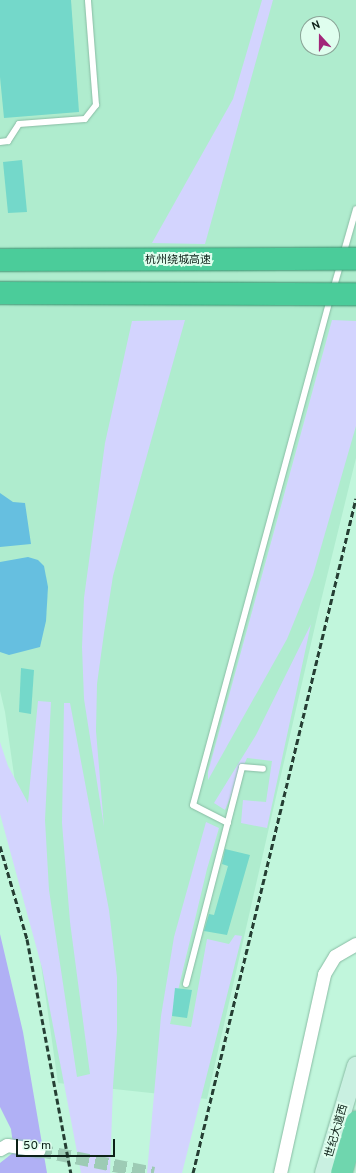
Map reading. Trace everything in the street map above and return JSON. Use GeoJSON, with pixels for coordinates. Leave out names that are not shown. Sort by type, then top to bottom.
{"type":"FeatureCollection","features":[{"type":"Feature","properties":{"kind":"highway","name":"杭州绕城高速"},"geometry":{"type":"LineString","coordinates":[[0,260],[356,259]]}},
{"type":"Feature","properties":{"kind":"highway"},"geometry":{"type":"LineString","coordinates":[[0,293],[356,294]]}},
{"type":"Feature","properties":{"kind":"highway"},"geometry":{"type":"LineString","coordinates":[[341,1173],[356,1120]]}},
{"type":"Feature","properties":{"kind":"main road","name":"世纪大道西"},"geometry":{"type":"LineString","coordinates":[[324,1173],[356,1066]]}},
{"type":"Feature","properties":{"kind":"street"},"geometry":{"type":"LineString","coordinates":[[280,1173],[324,974],[335,956],[356,944]]}},
{"type":"Feature","properties":{"kind":"street"},"geometry":{"type":"LineString","coordinates":[[0,1148],[7,1145],[39,1150]]}},
{"type":"Feature","properties":{"kind":"lane"},"geometry":{"type":"LineString","coordinates":[[0,142],[8,141],[19,124],[85,119],[96,105],[88,0]]}},
{"type":"Feature","properties":{"kind":"lane"},"geometry":{"type":"LineString","coordinates":[[228,823],[193,805],[266,532],[356,209]]}},
{"type":"Feature","properties":{"kind":"lane"},"geometry":{"type":"LineString","coordinates":[[186,984],[242,767],[263,769]]}},
{"type":"Feature","properties":{"kind":"shaded area"},"geometry":{"type":"Polygon","coordinates":[[[0,0],[356,0],[356,458],[318,613],[207,1099],[58,1083],[5,712],[0,691],[0,0]]]}},
{"type":"Feature","properties":{"kind":"shaded area"},"geometry":{"type":"Polygon","coordinates":[[[262,0],[273,0],[205,244],[152,243],[233,99],[262,0]]]}},
{"type":"Feature","properties":{"kind":"shaded area"},"geometry":{"type":"Polygon","coordinates":[[[185,320],[113,576],[97,684],[96,731],[104,827],[84,699],[82,647],[84,598],[105,443],[132,321],[185,320]]]}},
{"type":"Feature","properties":{"kind":"shaded area"},"geometry":{"type":"Polygon","coordinates":[[[332,320],[356,321],[356,426],[313,575],[287,639],[208,780],[208,772],[332,320]]]}},
{"type":"Feature","properties":{"kind":"shaded area"},"geometry":{"type":"Polygon","coordinates":[[[0,493],[13,502],[25,503],[31,544],[0,547],[0,493]]]}},
{"type":"Feature","properties":{"kind":"shaded area"},"geometry":{"type":"Polygon","coordinates":[[[28,557],[38,560],[44,566],[48,587],[46,621],[40,647],[9,655],[0,652],[0,562],[28,557]]]}},
{"type":"Feature","properties":{"kind":"shaded area"},"geometry":{"type":"Polygon","coordinates":[[[311,624],[267,828],[241,823],[243,800],[266,802],[272,761],[247,758],[225,810],[214,803],[256,735],[311,624]]]}},
{"type":"Feature","properties":{"kind":"shaded area"},"geometry":{"type":"Polygon","coordinates":[[[38,701],[51,702],[45,820],[49,890],[77,1077],[90,1074],[70,922],[62,823],[64,703],[70,703],[109,910],[117,977],[117,1031],[113,1086],[110,1173],[81,1173],[42,968],[0,814],[0,742],[8,766],[28,803],[38,701]]]}},
{"type":"Feature","properties":{"kind":"shaded area"},"geometry":{"type":"Polygon","coordinates":[[[206,822],[219,828],[207,869],[170,1024],[191,1027],[207,939],[229,944],[235,935],[242,936],[182,1173],[147,1173],[161,1016],[174,937],[206,822]]]}},
{"type":"Feature","properties":{"kind":"shaded area"},"geometry":{"type":"Polygon","coordinates":[[[0,934],[23,1032],[47,1173],[0,1173],[0,1163],[14,1152],[11,1129],[0,1107],[0,934]]]}},
{"type":"Feature","properties":{"kind":"building"},"geometry":{"type":"Polygon","coordinates":[[[0,0],[71,0],[79,112],[4,118],[0,77],[0,0]]]}},
{"type":"Feature","properties":{"kind":"building"},"geometry":{"type":"Polygon","coordinates":[[[22,160],[27,212],[8,213],[3,162],[22,160]]]}},
{"type":"Feature","properties":{"kind":"building"},"geometry":{"type":"Polygon","coordinates":[[[21,668],[34,670],[31,714],[19,712],[21,668]]]}},
{"type":"Feature","properties":{"kind":"building"},"geometry":{"type":"Polygon","coordinates":[[[225,849],[250,855],[227,935],[204,931],[209,914],[214,915],[228,866],[222,864],[225,849]]]}},
{"type":"Feature","properties":{"kind":"building"},"geometry":{"type":"Polygon","coordinates":[[[175,988],[192,990],[187,1018],[172,1016],[175,988]]]}},
{"type":"Feature","properties":{"kind":"tunnel"},"geometry":{"type":"LineString","coordinates":[[39,1150],[154,1173]]}},
{"type":"Feature","properties":{"kind":"railway"},"geometry":{"type":"LineString","coordinates":[[193,1173],[356,498]]}},
{"type":"Feature","properties":{"kind":"railway"},"geometry":{"type":"LineString","coordinates":[[0,846],[27,939],[71,1173]]}}]}
